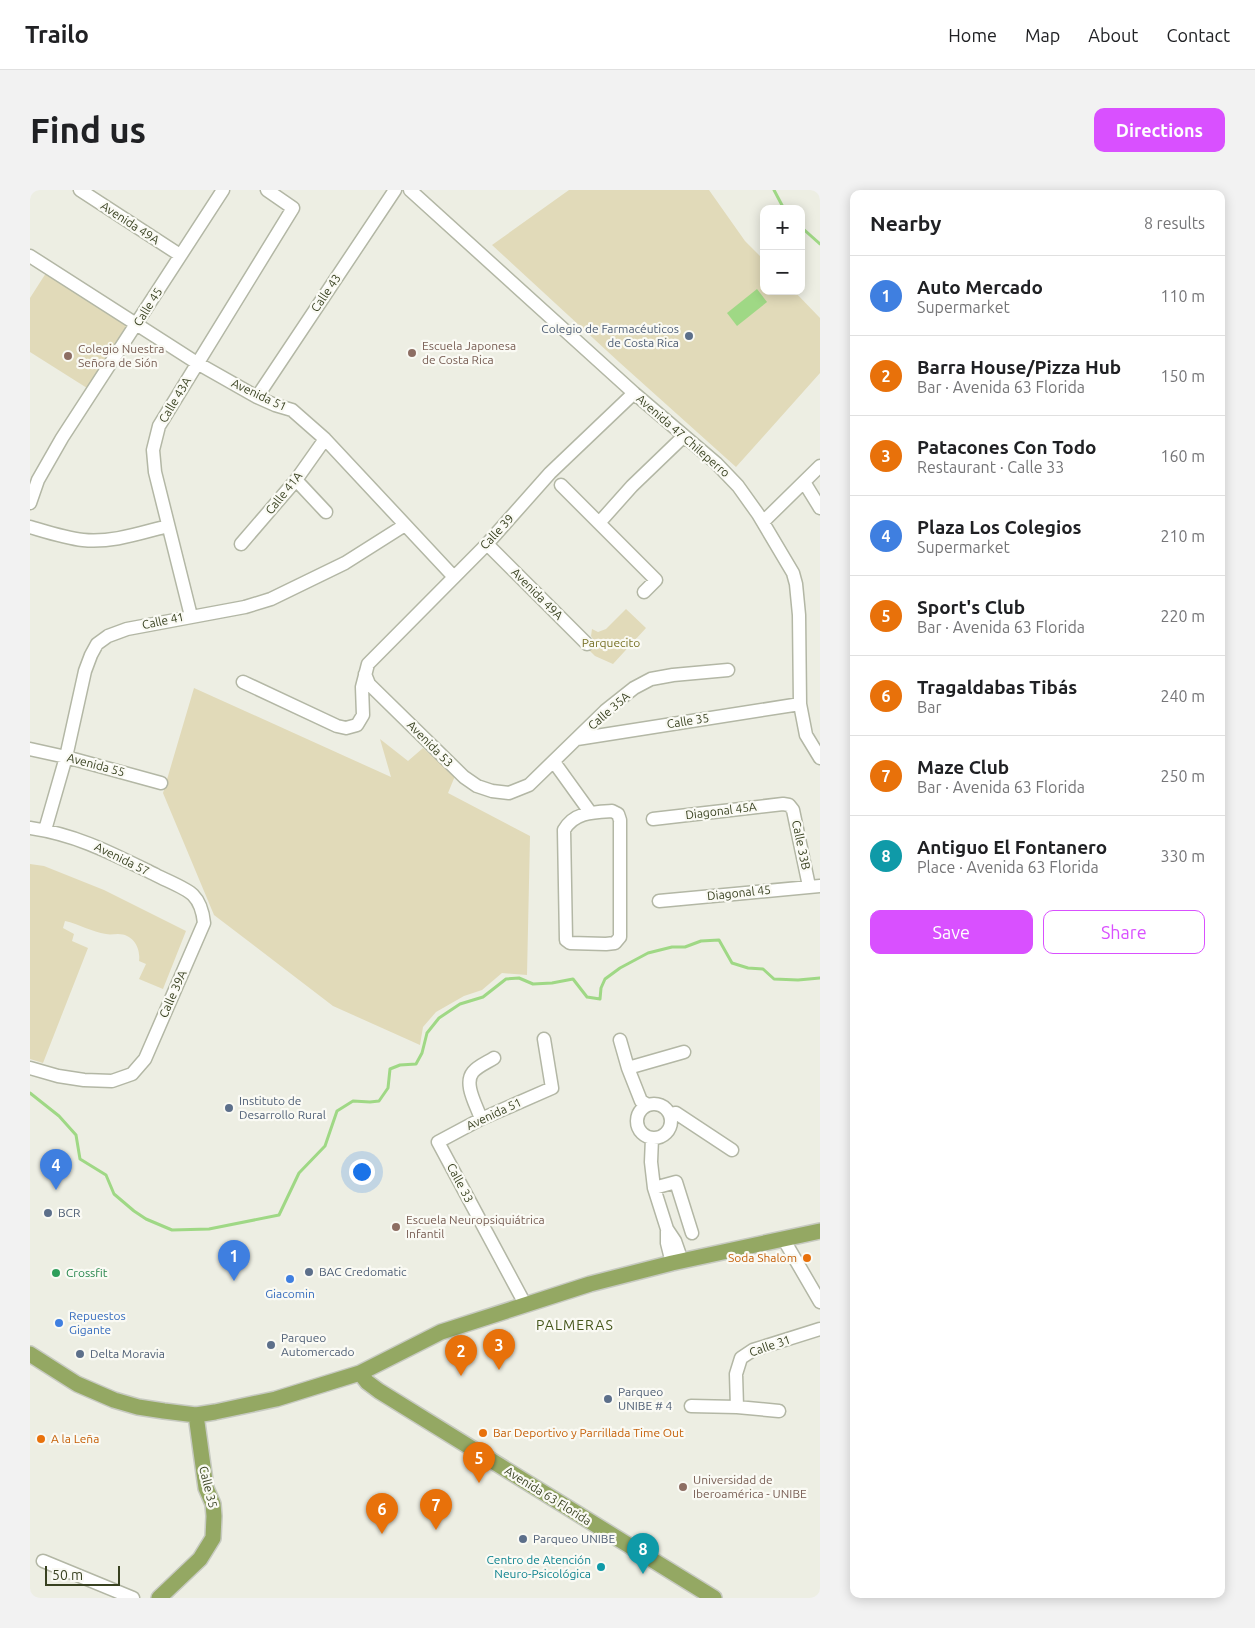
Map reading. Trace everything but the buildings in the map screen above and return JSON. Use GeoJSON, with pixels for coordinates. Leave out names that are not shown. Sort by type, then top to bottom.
{"type":"FeatureCollection","features":[{"type":"Feature","properties":{"kind":"main road"},"geometry":{"type":"LineString","coordinates":[[30,1354],[78,1384],[114,1400],[138,1407],[196,1415],[276,1399],[360,1373],[441,1332],[590,1284],[677,1262],[820,1232]]}},
{"type":"Feature","properties":{"kind":"main road"},"geometry":{"type":"LineString","coordinates":[[379,1391],[379,1375],[385,1360]]}},
{"type":"Feature","properties":{"kind":"main road","name":"Avenida 63 Florida"},"geometry":{"type":"LineString","coordinates":[[360,1373],[367,1382],[379,1391],[714,1598]]}},
{"type":"Feature","properties":{"kind":"main road","name":"Calle 35"},"geometry":{"type":"LineString","coordinates":[[159,1598],[200,1560],[213,1538],[213,1504],[206,1488],[196,1415]]}},
{"type":"Feature","properties":{"kind":"street","name":"Avenida 49A"},"geometry":{"type":"LineString","coordinates":[[80,190],[180,255]]}},
{"type":"Feature","properties":{"kind":"street","name":"Calle 45"},"geometry":{"type":"LineString","coordinates":[[30,503],[38,480],[62,438],[223,190]]}},
{"type":"Feature","properties":{"kind":"street","name":"Calle 43A"},"geometry":{"type":"LineString","coordinates":[[192,616],[155,472],[154,450],[159,426],[293,208],[267,190]]}},
{"type":"Feature","properties":{"kind":"street","name":"Calle 43"},"geometry":{"type":"LineString","coordinates":[[257,397],[395,190]]}},
{"type":"Feature","properties":{"kind":"street","name":"Avenida 47 Chileperro"},"geometry":{"type":"LineString","coordinates":[[410,190],[634,393],[716,463],[738,486],[763,522],[793,572],[799,615],[800,704],[806,735],[820,758]]}},
{"type":"Feature","properties":{"kind":"street","name":"Avenida 51"},"geometry":{"type":"LineString","coordinates":[[30,256],[197,364],[257,397],[292,410],[325,439],[454,576]]}},
{"type":"Feature","properties":{"kind":"street","name":"Calle 39"},"geometry":{"type":"LineString","coordinates":[[365,674],[368,664],[487,544],[550,473],[634,393]]}},
{"type":"Feature","properties":{"kind":"street"},"geometry":{"type":"LineString","coordinates":[[599,523],[632,486],[684,436]]}},
{"type":"Feature","properties":{"kind":"street","name":"Calle 41A"},"geometry":{"type":"LineString","coordinates":[[241,544],[296,480],[325,439]]}},
{"type":"Feature","properties":{"kind":"street"},"geometry":{"type":"LineString","coordinates":[[763,522],[820,466]]}},
{"type":"Feature","properties":{"kind":"street"},"geometry":{"type":"LineString","coordinates":[[296,480],[326,512]]}},
{"type":"Feature","properties":{"kind":"street"},"geometry":{"type":"LineString","coordinates":[[804,482],[820,508]]}},
{"type":"Feature","properties":{"kind":"street"},"geometry":{"type":"LineString","coordinates":[[562,485],[656,580],[644,592]]}},
{"type":"Feature","properties":{"kind":"street","name":"Calle 41"},"geometry":{"type":"LineString","coordinates":[[45,830],[66,756],[85,671],[91,655],[98,644],[108,636],[127,629],[245,606],[271,599],[345,563],[405,525]]}},
{"type":"Feature","properties":{"kind":"street"},"geometry":{"type":"LineString","coordinates":[[30,527],[83,540],[104,540],[168,526]]}},
{"type":"Feature","properties":{"kind":"street","name":"Avenida 49A"},"geometry":{"type":"LineString","coordinates":[[487,544],[587,644]]}},
{"type":"Feature","properties":{"kind":"street","name":"Calle 35A"},"geometry":{"type":"LineString","coordinates":[[509,793],[529,785],[605,711],[634,688],[651,679],[728,670]]}},
{"type":"Feature","properties":{"kind":"street"},"geometry":{"type":"LineString","coordinates":[[243,682],[337,726],[346,728],[357,725],[362,719],[362,687],[365,674]]}},
{"type":"Feature","properties":{"kind":"street","name":"Avenida 53"},"geometry":{"type":"LineString","coordinates":[[365,674],[369,684],[464,777],[477,786],[492,791],[509,793]]}},
{"type":"Feature","properties":{"kind":"street","name":"Calle 35"},"geometry":{"type":"LineString","coordinates":[[577,739],[800,704]]}},
{"type":"Feature","properties":{"kind":"street","name":"Avenida 55"},"geometry":{"type":"LineString","coordinates":[[30,749],[66,756],[161,783]]}},
{"type":"Feature","properties":{"kind":"street"},"geometry":{"type":"LineString","coordinates":[[554,762],[590,812]]}},
{"type":"Feature","properties":{"kind":"street","name":"Diagonal 45A"},"geometry":{"type":"LineString","coordinates":[[654,819],[783,804],[789,806]]}},
{"type":"Feature","properties":{"kind":"street","name":"Calle 33B"},"geometry":{"type":"LineString","coordinates":[[789,806],[793,810],[815,886]]}},
{"type":"Feature","properties":{"kind":"street"},"geometry":{"type":"LineString","coordinates":[[612,811],[618,814],[620,820],[620,937],[615,943],[570,943],[566,940],[564,830],[574,818],[590,812],[612,811]]}},
{"type":"Feature","properties":{"kind":"street","name":"Avenida 57"},"geometry":{"type":"LineString","coordinates":[[30,828],[45,830],[90,843],[169,881],[193,895],[203,910]]}},
{"type":"Feature","properties":{"kind":"street","name":"Diagonal 45"},"geometry":{"type":"LineString","coordinates":[[659,901],[815,886]]}},
{"type":"Feature","properties":{"kind":"street","name":"Calle 39A"},"geometry":{"type":"LineString","coordinates":[[30,1068],[58,1076],[84,1080],[112,1080],[132,1074],[145,1059],[204,923],[203,910]]}},
{"type":"Feature","properties":{"kind":"street","name":"Avenida 51"},"geometry":{"type":"LineString","coordinates":[[438,1142],[481,1119],[552,1088],[544,1039]]}},
{"type":"Feature","properties":{"kind":"street"},"geometry":{"type":"LineString","coordinates":[[620,1040],[628,1068],[641,1100],[648,1106]]}},
{"type":"Feature","properties":{"kind":"street"},"geometry":{"type":"LineString","coordinates":[[628,1068],[684,1052]]}},
{"type":"Feature","properties":{"kind":"street"},"geometry":{"type":"LineString","coordinates":[[481,1119],[469,1086],[469,1079],[474,1071],[494,1058]]}},
{"type":"Feature","properties":{"kind":"street"},"geometry":{"type":"LineString","coordinates":[[658,1105],[670,1114],[669,1129],[662,1136],[652,1138],[646,1136],[638,1126],[639,1114],[648,1106],[658,1105]]}},
{"type":"Feature","properties":{"kind":"street"},"geometry":{"type":"LineString","coordinates":[[670,1114],[676,1112],[732,1150]]}},
{"type":"Feature","properties":{"kind":"street"},"geometry":{"type":"LineString","coordinates":[[652,1138],[651,1162],[654,1188],[667,1228],[667,1243],[677,1262]]}},
{"type":"Feature","properties":{"kind":"street","name":"Calle 33"},"geometry":{"type":"LineString","coordinates":[[438,1142],[525,1304]]}},
{"type":"Feature","properties":{"kind":"street"},"geometry":{"type":"LineString","coordinates":[[654,1188],[676,1182],[692,1233]]}},
{"type":"Feature","properties":{"kind":"street"},"geometry":{"type":"LineString","coordinates":[[784,1240],[820,1302]]}},
{"type":"Feature","properties":{"kind":"street","name":"Calle 31"},"geometry":{"type":"LineString","coordinates":[[737,1407],[736,1374],[741,1358],[753,1350],[820,1329]]}},
{"type":"Feature","properties":{"kind":"street"},"geometry":{"type":"LineString","coordinates":[[690,1406],[737,1407],[779,1411]]}},
{"type":"Feature","properties":{"kind":"street"},"geometry":{"type":"LineString","coordinates":[[43,1561],[133,1598]]}},
{"type":"Feature","properties":{"kind":"green space"},"geometry":{"type":"Polygon","coordinates":[[[569,190],[709,190],[745,241],[760,256],[760,295],[798,295],[820,318],[820,373],[736,467],[492,245],[569,190]]]}},
{"type":"Feature","properties":{"kind":"green space","name":"Colegio Nuestra Señora de Sión"},"geometry":{"type":"Polygon","coordinates":[[[46,273],[127,325],[87,388],[30,352],[30,298],[46,273]]]}},
{"type":"Feature","properties":{"kind":"green space","name":"Parquecito"},"geometry":{"type":"Polygon","coordinates":[[[626,609],[646,628],[613,664],[595,656],[589,650],[596,644],[591,636],[592,629],[598,632],[606,629],[626,609]]]}},
{"type":"Feature","properties":{"kind":"green space"},"geometry":{"type":"Polygon","coordinates":[[[194,688],[391,777],[380,739],[408,761],[423,748],[455,776],[448,793],[530,836],[527,975],[502,973],[482,990],[464,996],[436,1012],[423,1027],[420,1045],[333,1006],[214,915],[163,793],[194,688]]]}},
{"type":"Feature","properties":{"kind":"green space"},"geometry":{"type":"Polygon","coordinates":[[[30,864],[44,866],[104,890],[186,931],[163,989],[139,979],[146,964],[139,961],[139,951],[135,943],[128,936],[101,933],[65,921],[63,928],[74,934],[72,941],[88,948],[43,1063],[30,1059],[30,864]]]}},
{"type":"Feature","properties":{"kind":"shaded area"},"geometry":{"type":"Polygon","coordinates":[[[757,289],[767,302],[737,326],[727,313],[757,289]]]}},
{"type":"Feature","properties":{"kind":"waterway"},"geometry":{"type":"LineString","coordinates":[[774,190],[782,205]]}},
{"type":"Feature","properties":{"kind":"waterway"},"geometry":{"type":"LineString","coordinates":[[805,231],[820,244]]}},
{"type":"Feature","properties":{"kind":"waterway"},"geometry":{"type":"LineString","coordinates":[[30,1093],[59,1116],[76,1135],[80,1159],[106,1175],[114,1194],[134,1211],[146,1219],[172,1230],[209,1229],[279,1215],[299,1173],[325,1146],[337,1111],[353,1101],[379,1101],[388,1088],[390,1069],[400,1065],[416,1064],[422,1053],[427,1033],[439,1018],[460,1004],[483,997],[506,979],[519,978],[533,984],[573,979],[587,997],[600,999],[601,988],[605,979],[620,968],[648,953],[672,947],[685,947],[701,941],[719,940],[732,963],[748,968],[763,969],[774,979],[798,980],[820,978]]}},
{"type":"Feature","properties":{"kind":"place","name":"Colegio de Farmacéuticos de Costa Rica"},"geometry":{"type":"Point","coordinates":[689,336]}},
{"type":"Feature","properties":{"kind":"place","name":"Escuela Japonesa de Costa Rica"},"geometry":{"type":"Point","coordinates":[412,353]}},
{"type":"Feature","properties":{"kind":"place","name":"Colegio Nuestra Señora de Sión"},"geometry":{"type":"Point","coordinates":[68,356]}},
{"type":"Feature","properties":{"kind":"place","name":"Instituto de Desarrollo Rural"},"geometry":{"type":"Point","coordinates":[229,1108]}},
{"type":"Feature","properties":{"kind":"place","name":"Plaza Los Colegios"},"geometry":{"type":"Point","coordinates":[56,1190]}},
{"type":"Feature","properties":{"kind":"place","name":"BCR"},"geometry":{"type":"Point","coordinates":[48,1213]}},
{"type":"Feature","properties":{"kind":"place","name":"Escuela Neuropsiquiátrica Infantil"},"geometry":{"type":"Point","coordinates":[396,1227]}},
{"type":"Feature","properties":{"kind":"place","name":"Soda Shalom"},"geometry":{"type":"Point","coordinates":[807,1258]}},
{"type":"Feature","properties":{"kind":"place","name":"BAC Credomatic"},"geometry":{"type":"Point","coordinates":[309,1272]}},
{"type":"Feature","properties":{"kind":"place","name":"Crossfit"},"geometry":{"type":"Point","coordinates":[56,1273]}},
{"type":"Feature","properties":{"kind":"place","name":"Giacomin"},"geometry":{"type":"Point","coordinates":[290,1279]}},
{"type":"Feature","properties":{"kind":"place","name":"Auto Mercado"},"geometry":{"type":"Point","coordinates":[234,1281]}},
{"type":"Feature","properties":{"kind":"place","name":"Repuestos Gigante"},"geometry":{"type":"Point","coordinates":[59,1323]}},
{"type":"Feature","properties":{"kind":"place","name":"Parqueo Automercado"},"geometry":{"type":"Point","coordinates":[271,1345]}},
{"type":"Feature","properties":{"kind":"place","name":"Delta Moravia"},"geometry":{"type":"Point","coordinates":[80,1354]}},
{"type":"Feature","properties":{"kind":"place","name":"Patacones Con Todo"},"geometry":{"type":"Point","coordinates":[499,1370]}},
{"type":"Feature","properties":{"kind":"place","name":"Barra House/Pizza Hub"},"geometry":{"type":"Point","coordinates":[461,1376]}},
{"type":"Feature","properties":{"kind":"place","name":"Parqueo UNIBE # 4"},"geometry":{"type":"Point","coordinates":[608,1399]}},
{"type":"Feature","properties":{"kind":"place","name":"Bar Deportivo y Parrillada Time Out"},"geometry":{"type":"Point","coordinates":[483,1433]}},
{"type":"Feature","properties":{"kind":"place","name":"A la Leña"},"geometry":{"type":"Point","coordinates":[41,1439]}},
{"type":"Feature","properties":{"kind":"place","name":"Sport's Club"},"geometry":{"type":"Point","coordinates":[479,1483]}},
{"type":"Feature","properties":{"kind":"place","name":"Universidad de Iberoamérica - UNIBE"},"geometry":{"type":"Point","coordinates":[683,1487]}},
{"type":"Feature","properties":{"kind":"place","name":"Maze Club"},"geometry":{"type":"Point","coordinates":[436,1530]}},
{"type":"Feature","properties":{"kind":"place","name":"Tragaldabas Tibás"},"geometry":{"type":"Point","coordinates":[382,1534]}},
{"type":"Feature","properties":{"kind":"place","name":"Parqueo UNIBE"},"geometry":{"type":"Point","coordinates":[523,1539]}},
{"type":"Feature","properties":{"kind":"place","name":"Centro de Atención Neuro-Psicológica"},"geometry":{"type":"Point","coordinates":[601,1567]}},
{"type":"Feature","properties":{"kind":"place","name":"Antiguo El Fontanero"},"geometry":{"type":"Point","coordinates":[643,1574]}},
{"type":"Feature","properties":{"kind":"district","name":"PALMERAS"},"geometry":{"type":"Point","coordinates":[575,1325]}}]}
